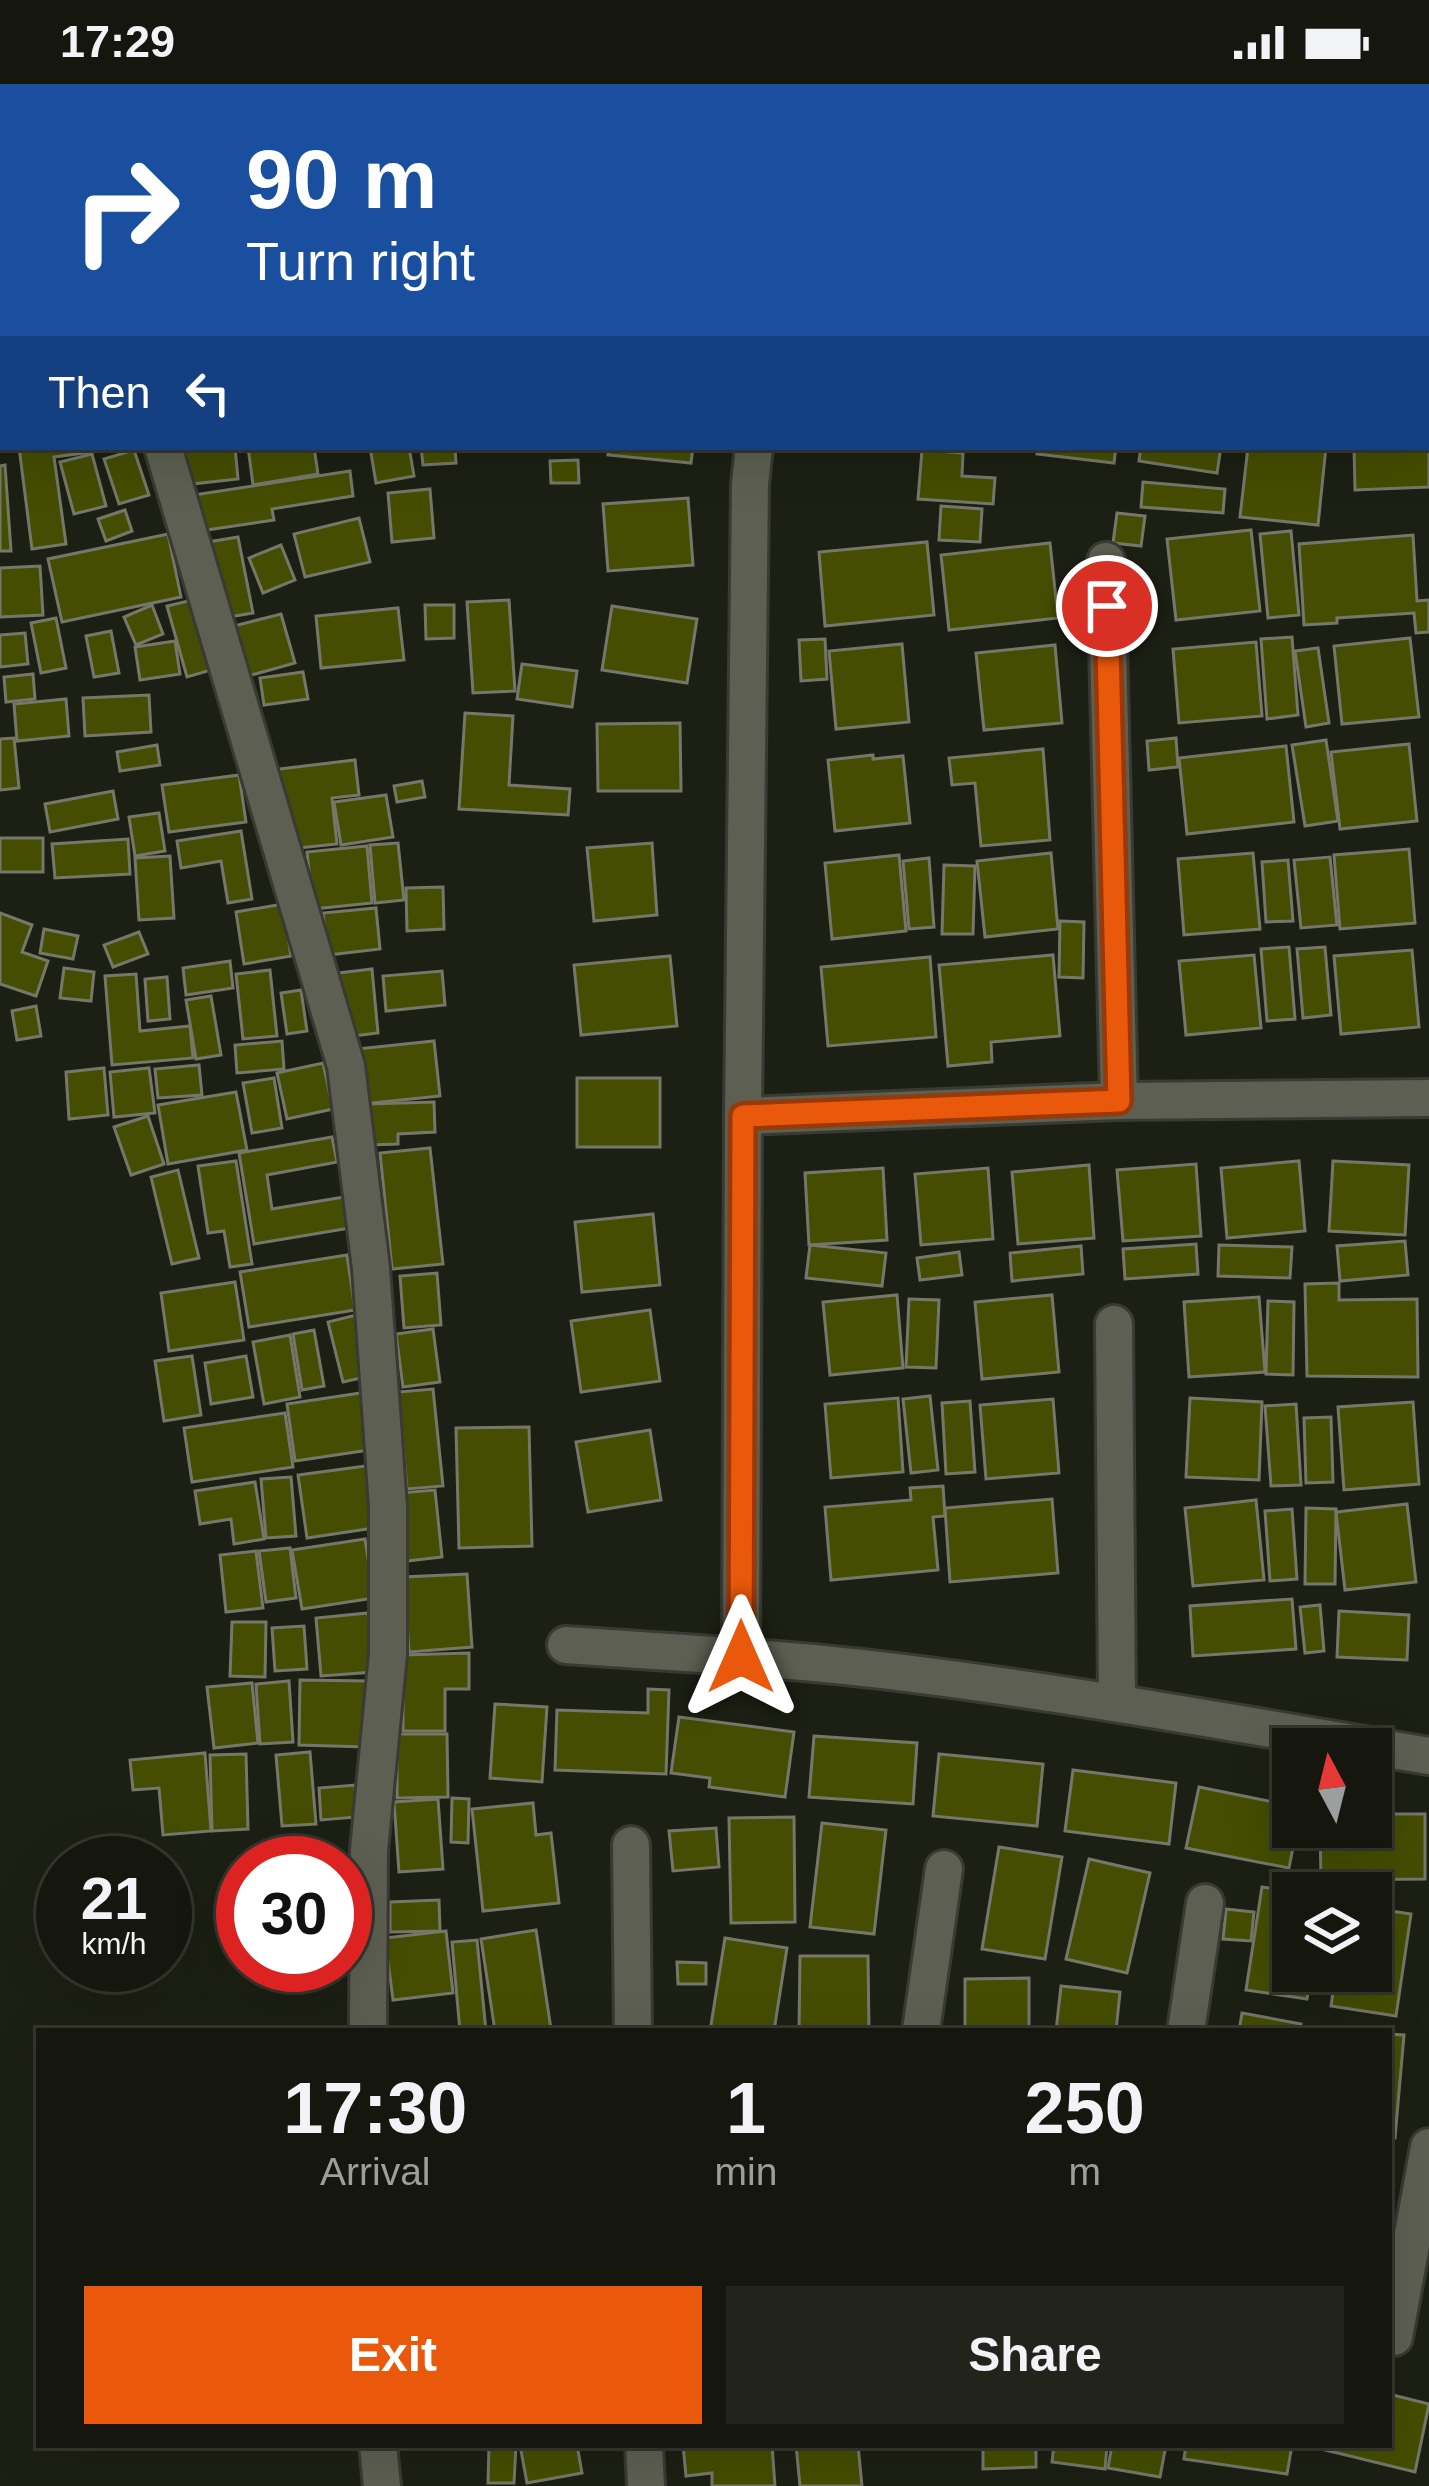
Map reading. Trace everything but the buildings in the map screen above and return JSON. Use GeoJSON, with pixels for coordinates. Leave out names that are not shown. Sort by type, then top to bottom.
{"type":"FeatureCollection","features":[{"type":"Feature","properties":{"kind":"street"},"geometry":{"type":"LineString","coordinates":[[164,450],[349,1088],[371,1268],[388,1507],[388,1654],[369,1850],[368,2028]]}},
{"type":"Feature","properties":{"kind":"street"},"geometry":{"type":"LineString","coordinates":[[741,1657],[743,1116],[754,450]]}},
{"type":"Feature","properties":{"kind":"street"},"geometry":{"type":"LineString","coordinates":[[1106,561],[1119,1101]]}},
{"type":"Feature","properties":{"kind":"street"},"geometry":{"type":"LineString","coordinates":[[743,1116],[1119,1101],[1429,1098]]}},
{"type":"Feature","properties":{"kind":"street"},"geometry":{"type":"LineString","coordinates":[[1114,1324],[1117,1703]]}},
{"type":"Feature","properties":{"kind":"street"},"geometry":{"type":"LineString","coordinates":[[566,1646],[910,1673],[1429,1756]]}},
{"type":"Feature","properties":{"kind":"street"},"geometry":{"type":"LineString","coordinates":[[631,1845],[633,2028]]}},
{"type":"Feature","properties":{"kind":"street"},"geometry":{"type":"LineString","coordinates":[[921,2028],[944,1869]]}},
{"type":"Feature","properties":{"kind":"street"},"geometry":{"type":"LineString","coordinates":[[1186,2028],[1205,1903]]}},
{"type":"Feature","properties":{"kind":"street"},"geometry":{"type":"LineString","coordinates":[[1404,2340],[1429,2147]]}},
{"type":"Feature","properties":{"kind":"street"},"geometry":{"type":"LineString","coordinates":[[378,2448],[382,2486]]}},
{"type":"Feature","properties":{"kind":"street"},"geometry":{"type":"LineString","coordinates":[[644,2448],[646,2486]]}},
{"type":"Feature","properties":{"kind":"route"},"geometry":{"type":"LineString","coordinates":[[741,1657],[743,1116],[1119,1101],[1107,606]]}}]}
